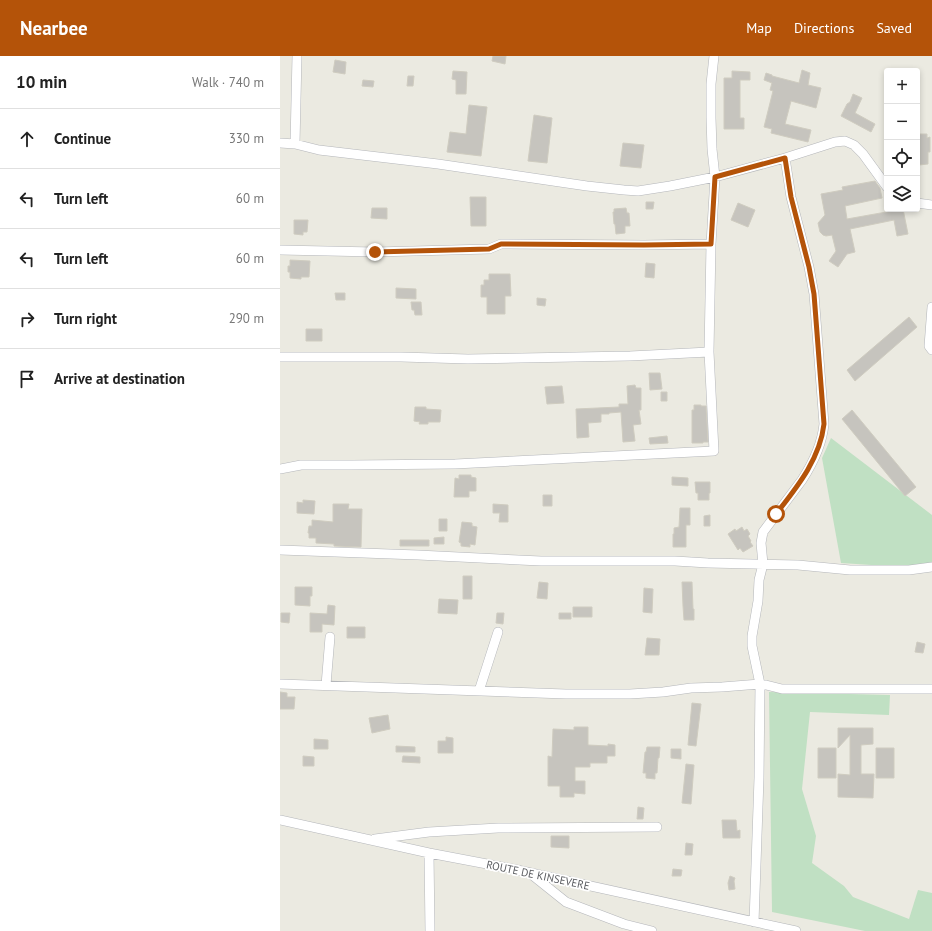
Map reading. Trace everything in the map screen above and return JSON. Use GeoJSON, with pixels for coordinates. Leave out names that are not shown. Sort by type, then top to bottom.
{"type":"FeatureCollection","features":[{"type":"Feature","properties":{"kind":"street"},"geometry":{"type":"LineString","coordinates":[[295,144],[297,56]]}},
{"type":"Feature","properties":{"kind":"street"},"geometry":{"type":"LineString","coordinates":[[280,469],[301,465],[352,466],[455,464],[714,451],[709,352],[711,244],[715,177],[712,149],[711,84],[714,56]]}},
{"type":"Feature","properties":{"kind":"street"},"geometry":{"type":"LineString","coordinates":[[280,143],[295,144],[319,150],[438,164],[587,186],[638,191],[715,177],[836,142],[845,141],[854,145],[863,154],[884,183]]}},
{"type":"Feature","properties":{"kind":"street"},"geometry":{"type":"LineString","coordinates":[[754,922],[760,684],[752,646],[752,636],[758,601],[758,580],[762,564],[761,543],[763,532],[802,480],[816,454],[824,424],[814,294],[809,267],[791,197],[785,158]]}},
{"type":"Feature","properties":{"kind":"street"},"geometry":{"type":"LineString","coordinates":[[920,203],[932,205]]}},
{"type":"Feature","properties":{"kind":"street"},"geometry":{"type":"LineString","coordinates":[[280,250],[375,252],[489,249],[501,244],[711,244]]}},
{"type":"Feature","properties":{"kind":"street"},"geometry":{"type":"LineString","coordinates":[[932,307],[929,346],[932,350]]}},
{"type":"Feature","properties":{"kind":"street"},"geometry":{"type":"LineString","coordinates":[[280,357],[401,357],[468,359],[630,356],[709,352]]}},
{"type":"Feature","properties":{"kind":"street"},"geometry":{"type":"LineString","coordinates":[[280,550],[541,561],[675,561],[798,565],[850,570],[909,570],[932,567]]}},
{"type":"Feature","properties":{"kind":"street"},"geometry":{"type":"LineString","coordinates":[[479,691],[498,632]]}},
{"type":"Feature","properties":{"kind":"street"},"geometry":{"type":"LineString","coordinates":[[326,685],[330,637]]}},
{"type":"Feature","properties":{"kind":"street"},"geometry":{"type":"LineString","coordinates":[[280,684],[566,694],[630,694],[663,692],[691,688],[760,684],[782,689],[932,689]]}},
{"type":"Feature","properties":{"kind":"street","name":"ROUTE DE KINSEVERE"},"geometry":{"type":"LineString","coordinates":[[280,820],[429,853],[528,872],[796,931]]}},
{"type":"Feature","properties":{"kind":"street"},"geometry":{"type":"LineString","coordinates":[[369,840],[381,837],[429,832],[476,829],[657,827]]}},
{"type":"Feature","properties":{"kind":"street"},"geometry":{"type":"LineString","coordinates":[[429,853],[430,931]]}},
{"type":"Feature","properties":{"kind":"street"},"geometry":{"type":"LineString","coordinates":[[528,872],[566,902],[624,928],[652,931]]}},
{"type":"Feature","properties":{"kind":"green space"},"geometry":{"type":"Polygon","coordinates":[[[831,438],[932,515],[932,569],[841,563],[822,458],[831,438]]]}},
{"type":"Feature","properties":{"kind":"green space"},"geometry":{"type":"Polygon","coordinates":[[[769,692],[890,695],[889,715],[810,712],[802,789],[816,836],[812,863],[844,886],[853,897],[909,919],[918,890],[932,893],[932,931],[865,931],[772,912],[769,692]]]}},
{"type":"Feature","properties":{"kind":"building"},"geometry":{"type":"Polygon","coordinates":[[[493,56],[506,56],[505,64],[492,61],[493,56]]]}},
{"type":"Feature","properties":{"kind":"building"},"geometry":{"type":"Polygon","coordinates":[[[335,60],[346,62],[345,74],[333,72],[335,60]]]}},
{"type":"Feature","properties":{"kind":"building"},"geometry":{"type":"Polygon","coordinates":[[[802,70],[810,73],[808,85],[821,88],[816,108],[791,101],[785,124],[811,130],[808,142],[771,133],[772,129],[764,127],[773,91],[770,90],[772,83],[764,80],[766,73],[799,83],[802,70]]]}},
{"type":"Feature","properties":{"kind":"building"},"geometry":{"type":"Polygon","coordinates":[[[453,71],[467,72],[466,94],[456,94],[456,80],[452,79],[453,71]]]}},
{"type":"Feature","properties":{"kind":"building"},"geometry":{"type":"Polygon","coordinates":[[[732,71],[750,72],[750,80],[740,80],[740,118],[744,118],[744,129],[724,129],[724,78],[732,78],[732,71]]]}},
{"type":"Feature","properties":{"kind":"building"},"geometry":{"type":"Polygon","coordinates":[[[408,76],[414,76],[413,86],[407,86],[408,76]]]}},
{"type":"Feature","properties":{"kind":"building"},"geometry":{"type":"Polygon","coordinates":[[[363,80],[374,81],[373,87],[362,86],[363,80]]]}},
{"type":"Feature","properties":{"kind":"building"},"geometry":{"type":"Polygon","coordinates":[[[853,94],[862,98],[855,113],[875,124],[871,132],[841,116],[853,94]]]}},
{"type":"Feature","properties":{"kind":"building"},"geometry":{"type":"Polygon","coordinates":[[[469,105],[487,107],[481,156],[447,152],[450,132],[466,134],[469,105]]]}},
{"type":"Feature","properties":{"kind":"building"},"geometry":{"type":"Polygon","coordinates":[[[534,115],[552,118],[547,163],[528,161],[534,115]]]}},
{"type":"Feature","properties":{"kind":"building"},"geometry":{"type":"Polygon","coordinates":[[[920,134],[927,134],[927,138],[930,137],[928,164],[920,165],[920,134]]]}},
{"type":"Feature","properties":{"kind":"building"},"geometry":{"type":"Polygon","coordinates":[[[623,143],[644,145],[641,168],[620,166],[623,143]]]}},
{"type":"Feature","properties":{"kind":"building"},"geometry":{"type":"Polygon","coordinates":[[[875,181],[880,188],[882,198],[845,206],[847,219],[886,212],[904,212],[908,234],[897,236],[894,220],[850,229],[855,252],[847,254],[838,267],[829,261],[836,251],[832,235],[826,236],[820,232],[818,223],[825,215],[821,194],[843,190],[842,187],[875,181]]]}},
{"type":"Feature","properties":{"kind":"building"},"geometry":{"type":"Polygon","coordinates":[[[470,197],[486,197],[486,226],[471,226],[470,197]]]}},
{"type":"Feature","properties":{"kind":"building"},"geometry":{"type":"Polygon","coordinates":[[[646,202],[654,202],[653,209],[646,209],[646,202]]]}},
{"type":"Feature","properties":{"kind":"building"},"geometry":{"type":"Polygon","coordinates":[[[738,203],[755,210],[748,227],[731,220],[738,203]]]}},
{"type":"Feature","properties":{"kind":"building"},"geometry":{"type":"Polygon","coordinates":[[[372,208],[387,208],[387,219],[371,218],[372,208]]]}},
{"type":"Feature","properties":{"kind":"building"},"geometry":{"type":"Polygon","coordinates":[[[626,208],[627,213],[629,213],[630,226],[625,226],[625,233],[616,234],[613,212],[614,209],[626,208]]]}},
{"type":"Feature","properties":{"kind":"building"},"geometry":{"type":"Polygon","coordinates":[[[294,220],[308,220],[307,232],[303,232],[303,235],[294,234],[294,220]]]}},
{"type":"Feature","properties":{"kind":"building"},"geometry":{"type":"Polygon","coordinates":[[[290,260],[310,261],[309,277],[301,277],[301,279],[290,278],[288,266],[290,266],[290,260]]]}},
{"type":"Feature","properties":{"kind":"building"},"geometry":{"type":"Polygon","coordinates":[[[646,263],[655,264],[654,278],[645,277],[646,263]]]}},
{"type":"Feature","properties":{"kind":"building"},"geometry":{"type":"Polygon","coordinates":[[[489,274],[510,274],[511,296],[505,296],[505,314],[487,314],[487,297],[481,297],[481,285],[484,285],[484,280],[489,280],[489,274]]]}},
{"type":"Feature","properties":{"kind":"building"},"geometry":{"type":"Polygon","coordinates":[[[396,288],[416,289],[416,299],[396,298],[396,288]]]}},
{"type":"Feature","properties":{"kind":"building"},"geometry":{"type":"Polygon","coordinates":[[[335,293],[345,293],[345,300],[336,300],[335,293]]]}},
{"type":"Feature","properties":{"kind":"building"},"geometry":{"type":"Polygon","coordinates":[[[537,298],[546,299],[545,306],[537,305],[537,298]]]}},
{"type":"Feature","properties":{"kind":"building"},"geometry":{"type":"Polygon","coordinates":[[[411,302],[421,302],[422,315],[415,315],[414,310],[412,310],[411,302]]]}},
{"type":"Feature","properties":{"kind":"building"},"geometry":{"type":"Polygon","coordinates":[[[909,317],[917,327],[855,381],[847,370],[909,317]]]}},
{"type":"Feature","properties":{"kind":"building"},"geometry":{"type":"Polygon","coordinates":[[[306,329],[322,329],[322,341],[306,341],[306,329]]]}},
{"type":"Feature","properties":{"kind":"building"},"geometry":{"type":"Polygon","coordinates":[[[649,373],[660,373],[662,389],[650,390],[649,373]]]}},
{"type":"Feature","properties":{"kind":"building"},"geometry":{"type":"Polygon","coordinates":[[[635,385],[636,388],[641,388],[641,410],[639,410],[641,424],[633,425],[635,441],[623,442],[621,412],[601,414],[601,422],[588,423],[589,437],[577,438],[576,409],[619,407],[619,404],[628,404],[627,386],[635,385]]]}},
{"type":"Feature","properties":{"kind":"building"},"geometry":{"type":"Polygon","coordinates":[[[562,386],[564,403],[547,404],[545,387],[562,386]]]}},
{"type":"Feature","properties":{"kind":"building"},"geometry":{"type":"Polygon","coordinates":[[[661,392],[667,392],[667,401],[661,401],[661,392]]]}},
{"type":"Feature","properties":{"kind":"building"},"geometry":{"type":"Polygon","coordinates":[[[694,405],[706,406],[708,442],[692,443],[692,410],[694,410],[694,405]]]}},
{"type":"Feature","properties":{"kind":"building"},"geometry":{"type":"Polygon","coordinates":[[[415,407],[426,407],[426,409],[441,410],[440,422],[419,424],[420,422],[414,421],[415,407]]]}},
{"type":"Feature","properties":{"kind":"building"},"geometry":{"type":"Polygon","coordinates":[[[852,410],[916,487],[905,496],[842,419],[852,410]]]}},
{"type":"Feature","properties":{"kind":"building"},"geometry":{"type":"Polygon","coordinates":[[[667,436],[668,443],[650,444],[649,438],[667,436]]]}},
{"type":"Feature","properties":{"kind":"building"},"geometry":{"type":"Polygon","coordinates":[[[459,475],[471,475],[471,477],[476,478],[476,491],[469,491],[469,497],[454,497],[455,478],[459,479],[459,475]]]}},
{"type":"Feature","properties":{"kind":"building"},"geometry":{"type":"Polygon","coordinates":[[[672,477],[688,478],[688,486],[672,485],[672,477]]]}},
{"type":"Feature","properties":{"kind":"building"},"geometry":{"type":"Polygon","coordinates":[[[695,482],[710,482],[709,500],[698,500],[695,482]]]}},
{"type":"Feature","properties":{"kind":"building"},"geometry":{"type":"Polygon","coordinates":[[[543,495],[552,495],[552,506],[543,506],[543,495]]]}},
{"type":"Feature","properties":{"kind":"building"},"geometry":{"type":"Polygon","coordinates":[[[303,500],[315,501],[314,514],[297,513],[297,502],[303,503],[303,500]]]}},
{"type":"Feature","properties":{"kind":"building"},"geometry":{"type":"Polygon","coordinates":[[[333,504],[349,504],[348,509],[362,509],[361,547],[334,546],[334,544],[316,543],[316,538],[309,538],[309,526],[312,526],[312,520],[333,522],[333,504]]]}},
{"type":"Feature","properties":{"kind":"building"},"geometry":{"type":"Polygon","coordinates":[[[493,504],[508,505],[508,522],[499,522],[500,513],[493,513],[493,504]]]}},
{"type":"Feature","properties":{"kind":"building"},"geometry":{"type":"Polygon","coordinates":[[[680,508],[690,508],[690,525],[686,525],[686,547],[673,547],[674,528],[679,527],[680,508]]]}},
{"type":"Feature","properties":{"kind":"building"},"geometry":{"type":"Polygon","coordinates":[[[710,515],[710,526],[704,526],[704,516],[710,515]]]}},
{"type":"Feature","properties":{"kind":"building"},"geometry":{"type":"Polygon","coordinates":[[[439,519],[447,519],[447,531],[439,531],[439,519]]]}},
{"type":"Feature","properties":{"kind":"building"},"geometry":{"type":"Polygon","coordinates":[[[462,522],[472,523],[472,526],[477,527],[475,545],[470,544],[470,547],[461,546],[461,543],[459,542],[462,522]]]}},
{"type":"Feature","properties":{"kind":"building"},"geometry":{"type":"Polygon","coordinates":[[[742,527],[744,531],[747,529],[750,534],[748,536],[753,546],[743,552],[740,548],[738,550],[728,534],[735,529],[736,531],[742,527]]]}},
{"type":"Feature","properties":{"kind":"building"},"geometry":{"type":"Polygon","coordinates":[[[444,537],[444,544],[434,544],[434,538],[444,537]]]}},
{"type":"Feature","properties":{"kind":"building"},"geometry":{"type":"Polygon","coordinates":[[[400,540],[429,540],[429,546],[400,546],[400,540]]]}},
{"type":"Feature","properties":{"kind":"building"},"geometry":{"type":"Polygon","coordinates":[[[463,576],[472,576],[472,599],[463,599],[463,576]]]}},
{"type":"Feature","properties":{"kind":"building"},"geometry":{"type":"Polygon","coordinates":[[[539,582],[548,583],[547,599],[537,598],[539,582]]]}},
{"type":"Feature","properties":{"kind":"building"},"geometry":{"type":"Polygon","coordinates":[[[682,582],[692,582],[694,620],[684,620],[682,582]]]}},
{"type":"Feature","properties":{"kind":"building"},"geometry":{"type":"Polygon","coordinates":[[[295,587],[312,587],[310,606],[295,605],[295,587]]]}},
{"type":"Feature","properties":{"kind":"building"},"geometry":{"type":"Polygon","coordinates":[[[644,588],[653,589],[652,613],[643,612],[644,588]]]}},
{"type":"Feature","properties":{"kind":"building"},"geometry":{"type":"Polygon","coordinates":[[[439,599],[458,600],[457,614],[438,613],[439,599]]]}},
{"type":"Feature","properties":{"kind":"building"},"geometry":{"type":"Polygon","coordinates":[[[328,605],[335,606],[334,625],[322,624],[322,632],[310,632],[310,613],[327,614],[328,605]]]}},
{"type":"Feature","properties":{"kind":"building"},"geometry":{"type":"Polygon","coordinates":[[[573,607],[592,607],[592,617],[573,617],[573,607]]]}},
{"type":"Feature","properties":{"kind":"building"},"geometry":{"type":"Polygon","coordinates":[[[281,613],[290,613],[289,623],[281,622],[281,613]]]}},
{"type":"Feature","properties":{"kind":"building"},"geometry":{"type":"Polygon","coordinates":[[[497,613],[504,613],[503,624],[496,623],[497,613]]]}},
{"type":"Feature","properties":{"kind":"building"},"geometry":{"type":"Polygon","coordinates":[[[559,613],[571,613],[571,619],[559,619],[559,613]]]}},
{"type":"Feature","properties":{"kind":"building"},"geometry":{"type":"Polygon","coordinates":[[[347,627],[365,627],[365,638],[347,638],[347,627]]]}},
{"type":"Feature","properties":{"kind":"building"},"geometry":{"type":"Polygon","coordinates":[[[647,638],[660,639],[659,655],[645,655],[647,638]]]}},
{"type":"Feature","properties":{"kind":"building"},"geometry":{"type":"Polygon","coordinates":[[[917,642],[925,644],[923,653],[915,652],[917,642]]]}},
{"type":"Feature","properties":{"kind":"building"},"geometry":{"type":"Polygon","coordinates":[[[280,692],[287,693],[287,697],[295,697],[294,709],[280,709],[280,692]]]}},
{"type":"Feature","properties":{"kind":"building"},"geometry":{"type":"Polygon","coordinates":[[[692,703],[701,704],[696,746],[688,745],[692,703]]]}},
{"type":"Feature","properties":{"kind":"building"},"geometry":{"type":"Polygon","coordinates":[[[388,715],[390,729],[372,733],[369,718],[388,715]]]}},
{"type":"Feature","properties":{"kind":"building"},"geometry":{"type":"Polygon","coordinates":[[[574,727],[588,727],[588,745],[615,745],[615,756],[607,756],[607,763],[590,763],[590,767],[575,767],[575,781],[585,781],[585,794],[574,793],[574,797],[560,797],[560,786],[548,786],[548,756],[552,757],[553,729],[574,730],[574,727]]]}},
{"type":"Feature","properties":{"kind":"building"},"geometry":{"type":"Polygon","coordinates":[[[838,728],[873,728],[873,744],[861,745],[861,774],[874,774],[873,798],[838,797],[838,774],[850,775],[850,735],[838,748],[838,728]]]}},
{"type":"Feature","properties":{"kind":"building"},"geometry":{"type":"Polygon","coordinates":[[[446,737],[453,738],[453,753],[438,753],[438,741],[446,741],[446,737]]]}},
{"type":"Feature","properties":{"kind":"building"},"geometry":{"type":"Polygon","coordinates":[[[314,739],[328,740],[328,749],[314,749],[314,739]]]}},
{"type":"Feature","properties":{"kind":"building"},"geometry":{"type":"Polygon","coordinates":[[[396,746],[415,747],[415,752],[396,752],[396,746]]]}},
{"type":"Feature","properties":{"kind":"building"},"geometry":{"type":"Polygon","coordinates":[[[647,747],[660,747],[655,779],[646,778],[646,773],[643,773],[645,752],[647,747]]]}},
{"type":"Feature","properties":{"kind":"building"},"geometry":{"type":"Polygon","coordinates":[[[818,748],[836,748],[836,778],[818,778],[818,748]]]}},
{"type":"Feature","properties":{"kind":"building"},"geometry":{"type":"Polygon","coordinates":[[[876,748],[894,748],[894,778],[876,778],[876,748]]]}},
{"type":"Feature","properties":{"kind":"building"},"geometry":{"type":"Polygon","coordinates":[[[671,749],[681,749],[681,759],[671,758],[671,749]]]}},
{"type":"Feature","properties":{"kind":"building"},"geometry":{"type":"Polygon","coordinates":[[[303,756],[314,757],[314,766],[303,766],[303,756]]]}},
{"type":"Feature","properties":{"kind":"building"},"geometry":{"type":"Polygon","coordinates":[[[403,756],[420,757],[420,763],[402,762],[403,756]]]}},
{"type":"Feature","properties":{"kind":"building"},"geometry":{"type":"Polygon","coordinates":[[[686,764],[694,765],[691,804],[682,803],[686,764]]]}},
{"type":"Feature","properties":{"kind":"building"},"geometry":{"type":"Polygon","coordinates":[[[638,807],[644,808],[643,819],[637,819],[638,807]]]}},
{"type":"Feature","properties":{"kind":"building"},"geometry":{"type":"Polygon","coordinates":[[[722,820],[736,820],[737,831],[740,830],[740,838],[723,838],[722,820]]]}},
{"type":"Feature","properties":{"kind":"building"},"geometry":{"type":"Polygon","coordinates":[[[551,836],[569,836],[569,848],[551,847],[551,836]]]}},
{"type":"Feature","properties":{"kind":"building"},"geometry":{"type":"Polygon","coordinates":[[[686,843],[693,844],[692,855],[685,855],[686,843]]]}},
{"type":"Feature","properties":{"kind":"building"},"geometry":{"type":"Polygon","coordinates":[[[673,869],[682,870],[681,876],[672,876],[673,869]]]}},
{"type":"Feature","properties":{"kind":"building"},"geometry":{"type":"Polygon","coordinates":[[[730,876],[735,878],[735,889],[729,890],[728,883],[730,876]]]}},
{"type":"Feature","properties":{"kind":"route"},"geometry":{"type":"LineString","coordinates":[[375,252],[489,249],[501,244],[711,244],[715,177],[785,158],[788,184],[809,267],[814,294],[824,424],[818,450],[812,463],[802,480],[776,514]]}}]}
